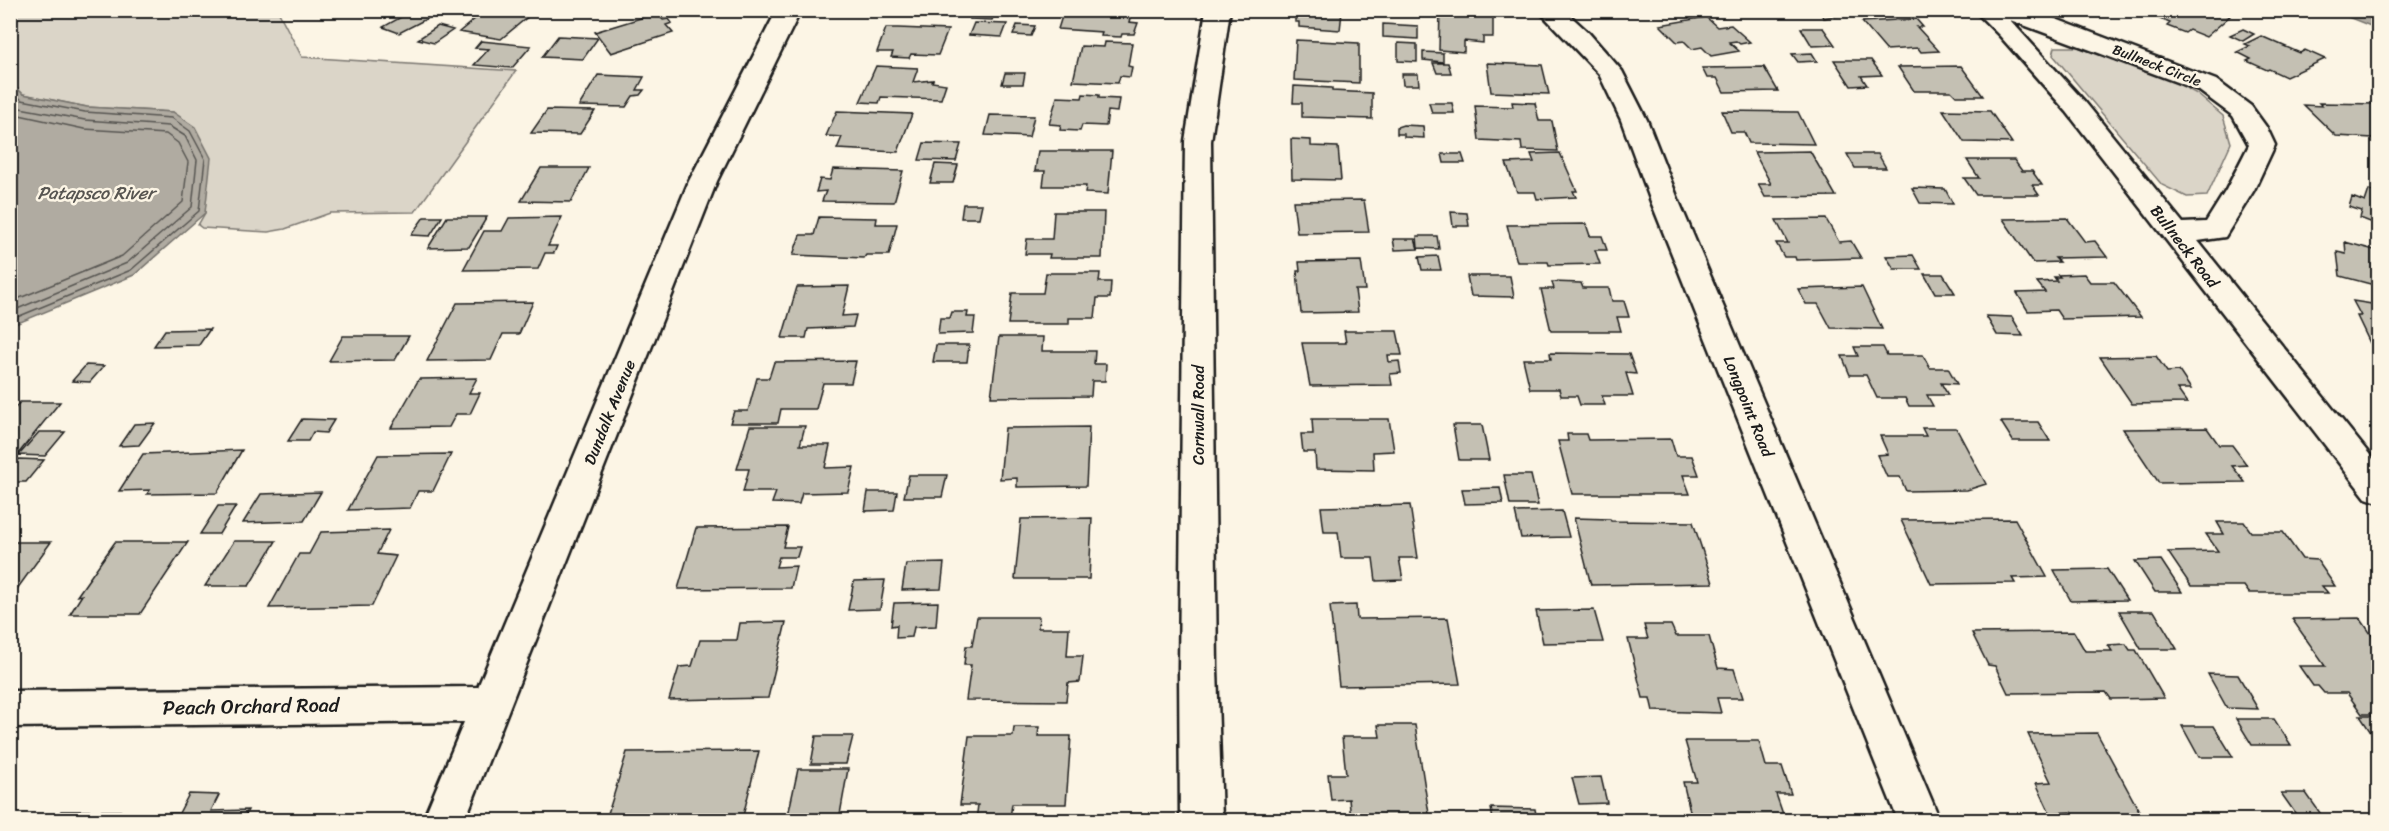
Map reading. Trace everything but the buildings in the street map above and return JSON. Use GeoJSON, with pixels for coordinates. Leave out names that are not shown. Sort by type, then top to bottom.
{"type":"FeatureCollection","features":[{"type":"Feature","properties":{"kind":"street","name":"Dundalk Avenue"},"geometry":{"type":"LineString","coordinates":[[444,820],[703,181],[789,10]]}},
{"type":"Feature","properties":{"kind":"street","name":"Cornwall Road"},"geometry":{"type":"LineString","coordinates":[[1201,820],[1198,644],[1198,141],[1218,10]]}},
{"type":"Feature","properties":{"kind":"street","name":"Longpoint Road"},"geometry":{"type":"LineString","coordinates":[[1549,10],[1579,37],[1610,71],[1634,120],[1664,199],[1919,820]]}},
{"type":"Feature","properties":{"kind":"street","name":"Bullneck Road"},"geometry":{"type":"LineString","coordinates":[[1985,10],[2009,31],[2076,107],[2379,489]]}},
{"type":"Feature","properties":{"kind":"street","name":"Bullneck Circle"},"geometry":{"type":"LineString","coordinates":[[2000,10],[2032,18],[2207,85],[2242,111],[2262,145],[2240,190],[2215,231],[2174,233]]}},
{"type":"Feature","properties":{"kind":"street","name":"Peach Orchard Road"},"geometry":{"type":"LineString","coordinates":[[10,709],[491,704]]}},
{"type":"Feature","properties":{"kind":"shaded area"},"geometry":{"type":"Polygon","coordinates":[[[11,10],[278,11],[302,57],[516,71],[415,212],[330,213],[285,229],[268,232],[202,228],[198,225],[205,213],[173,112],[87,107],[23,94],[11,82],[11,10]]]}},
{"type":"Feature","properties":{"kind":"shaded area"},"geometry":{"type":"Polygon","coordinates":[[[2055,47],[2078,47],[2164,76],[2197,94],[2223,116],[2231,143],[2207,196],[2187,197],[2162,185],[2053,55],[2055,47]]]}},
{"type":"Feature","properties":{"kind":"water"},"geometry":{"type":"Polygon","coordinates":[[[2333,11],[2378,11],[2378,29],[2333,11]]]}},
{"type":"Feature","properties":{"kind":"water","name":"Patapsco River"},"geometry":{"type":"Polygon","coordinates":[[[10,82],[23,94],[87,107],[173,112],[195,127],[211,158],[205,213],[134,275],[11,326],[10,82]]]}}]}
